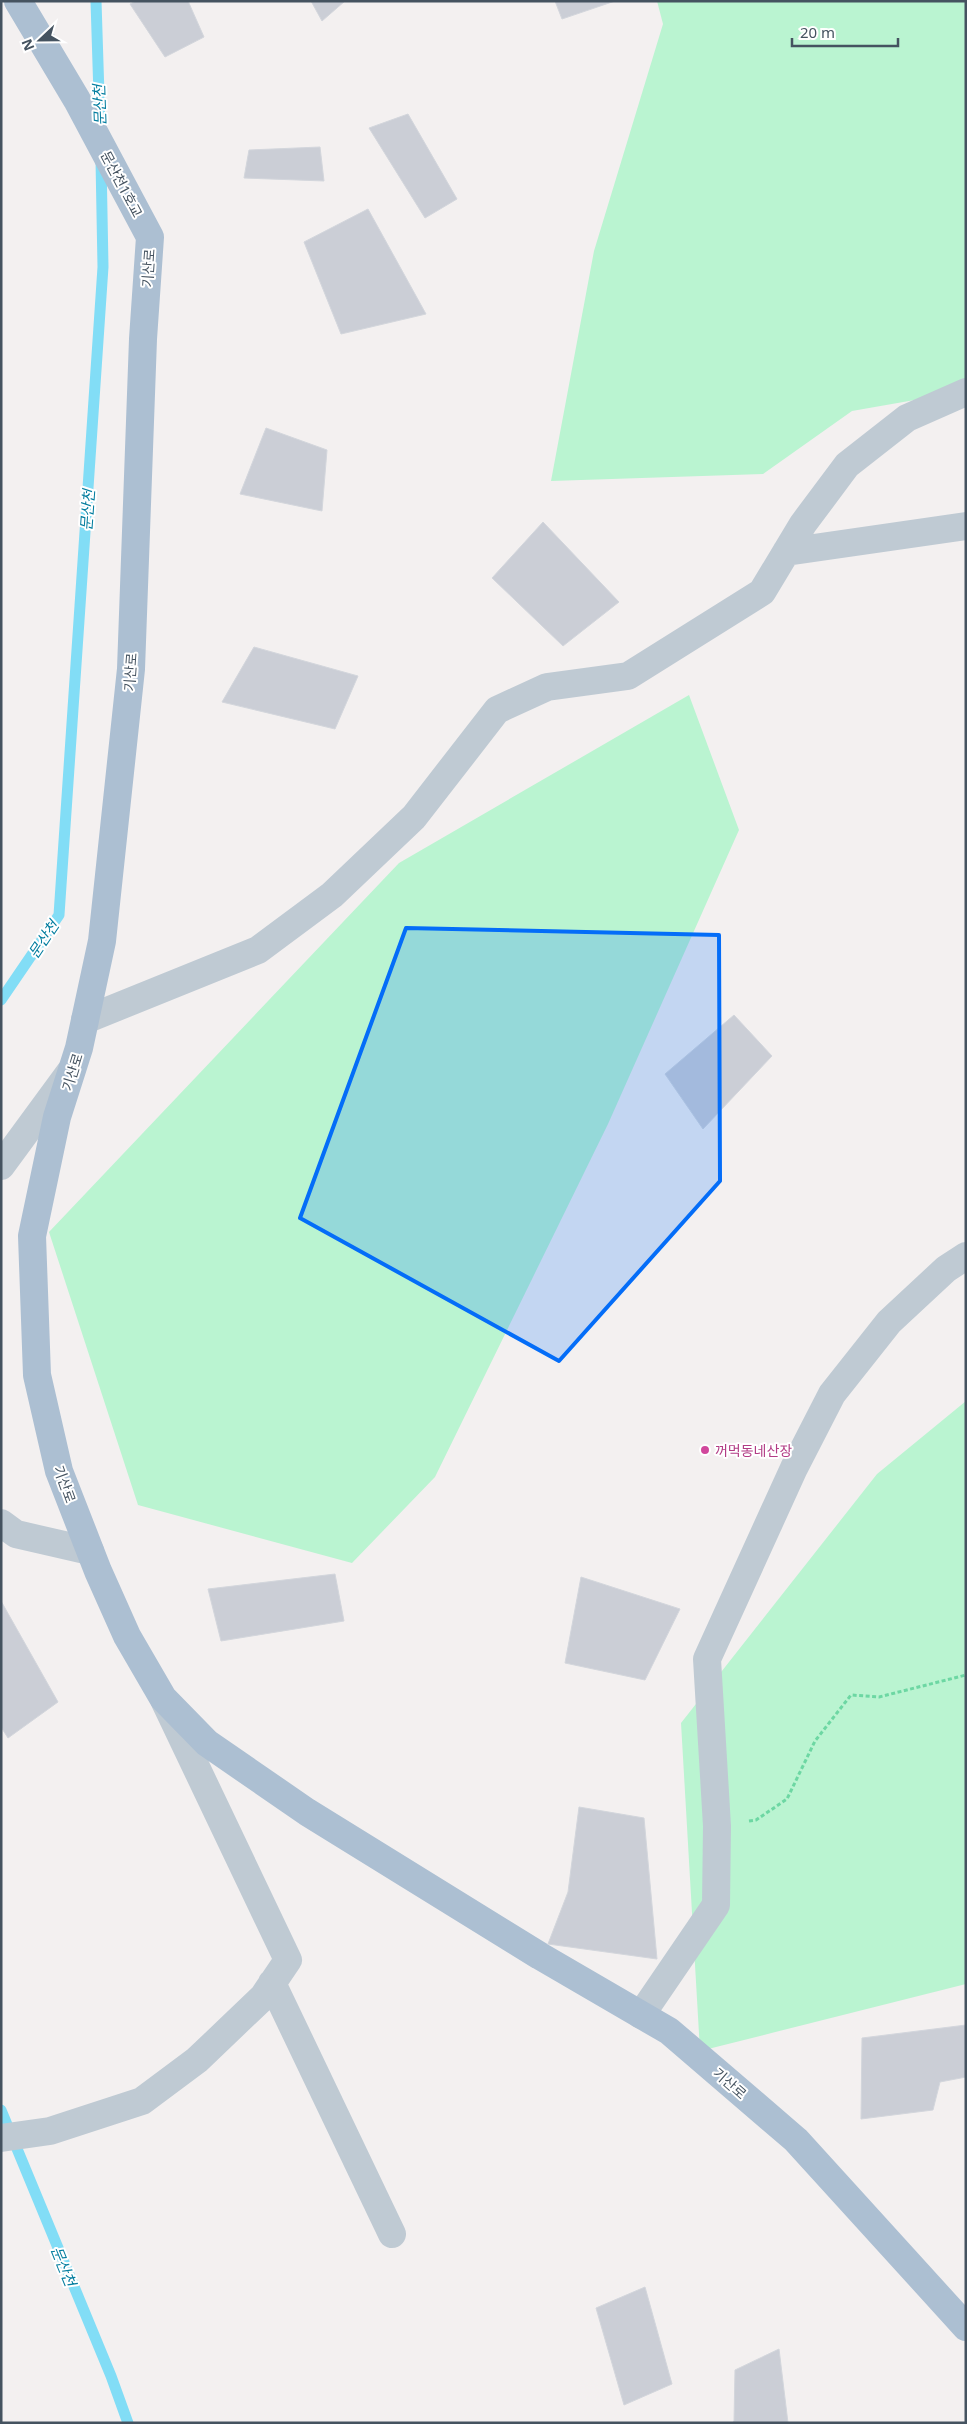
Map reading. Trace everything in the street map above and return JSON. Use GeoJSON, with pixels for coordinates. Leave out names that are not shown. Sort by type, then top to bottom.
{"type":"FeatureCollection","features":[{"type":"Feature","properties":{"kind":"main road","name":"문산천1호교"},"geometry":{"type":"LineString","coordinates":[[18,1],[77,100],[150,237]]}},
{"type":"Feature","properties":{"kind":"main road","name":"기산로"},"geometry":{"type":"LineString","coordinates":[[150,237],[143,339],[131,669],[102,941],[73,1067],[57,1117],[32,1236],[37,1375],[59,1471],[90,1551],[127,1636],[163,1698],[207,1743],[307,1812],[540,1956],[669,2031],[796,2140],[966,2327]]}},
{"type":"Feature","properties":{"kind":"street"},"geometry":{"type":"LineString","coordinates":[[85,1020],[258,950],[332,895],[414,817],[497,710],[547,687],[628,676],[762,592],[803,524],[847,465],[907,418],[966,392]]}},
{"type":"Feature","properties":{"kind":"street"},"geometry":{"type":"LineString","coordinates":[[786,552],[966,526]]}},
{"type":"Feature","properties":{"kind":"street"},"geometry":{"type":"LineString","coordinates":[[1,1166],[73,1067]]}},
{"type":"Feature","properties":{"kind":"street"},"geometry":{"type":"LineString","coordinates":[[641,2015],[716,1905],[716,1826],[707,1659],[794,1468],[832,1394],[889,1322],[946,1269],[966,1256]]}},
{"type":"Feature","properties":{"kind":"street"},"geometry":{"type":"LineString","coordinates":[[1,1523],[16,1534],[90,1551]]}},
{"type":"Feature","properties":{"kind":"street"},"geometry":{"type":"LineString","coordinates":[[1,2138],[50,2131],[142,2101],[197,2060],[262,1997],[288,1960],[163,1698]]}},
{"type":"Feature","properties":{"kind":"street"},"geometry":{"type":"LineString","coordinates":[[272,1983],[392,2234]]}},
{"type":"Feature","properties":{"kind":"path"},"geometry":{"type":"LineString","coordinates":[[716,1826],[756,1820],[787,1799],[816,1741],[851,1695],[879,1697],[966,1675]]}},
{"type":"Feature","properties":{"kind":"highlighted area"},"geometry":{"type":"Polygon","coordinates":[[[406,928],[719,935],[720,1181],[559,1361],[300,1218],[406,928]]]}},
{"type":"Feature","properties":{"kind":"green space"},"geometry":{"type":"Polygon","coordinates":[[[657,1],[966,1],[966,391],[852,411],[763,474],[551,481],[594,251],[663,24],[657,1]]]}},
{"type":"Feature","properties":{"kind":"green space"},"geometry":{"type":"Polygon","coordinates":[[[689,695],[739,830],[608,1124],[435,1477],[352,1563],[138,1505],[49,1232],[399,863],[689,695]]]}},
{"type":"Feature","properties":{"kind":"green space"},"geometry":{"type":"Polygon","coordinates":[[[966,1401],[966,1984],[700,2051],[681,1723],[877,1474],[966,1401]]]}},
{"type":"Feature","properties":{"kind":"building"},"geometry":{"type":"Polygon","coordinates":[[[136,1],[188,1],[204,37],[165,57],[130,4],[136,1]]]}},
{"type":"Feature","properties":{"kind":"building"},"geometry":{"type":"Polygon","coordinates":[[[311,1],[345,1],[322,21],[311,1]]]}},
{"type":"Feature","properties":{"kind":"building"},"geometry":{"type":"Polygon","coordinates":[[[555,1],[615,1],[562,19],[555,1]]]}},
{"type":"Feature","properties":{"kind":"building"},"geometry":{"type":"Polygon","coordinates":[[[408,114],[457,199],[425,218],[369,128],[408,114]]]}},
{"type":"Feature","properties":{"kind":"building"},"geometry":{"type":"Polygon","coordinates":[[[320,147],[324,181],[244,178],[249,150],[320,147]]]}},
{"type":"Feature","properties":{"kind":"building"},"geometry":{"type":"Polygon","coordinates":[[[368,209],[426,314],[341,334],[304,242],[368,209]]]}},
{"type":"Feature","properties":{"kind":"building"},"geometry":{"type":"Polygon","coordinates":[[[266,428],[327,450],[322,511],[240,494],[266,428]]]}},
{"type":"Feature","properties":{"kind":"building"},"geometry":{"type":"Polygon","coordinates":[[[543,522],[619,602],[563,646],[492,578],[543,522]]]}},
{"type":"Feature","properties":{"kind":"building"},"geometry":{"type":"Polygon","coordinates":[[[254,647],[358,676],[335,729],[222,702],[254,647]]]}},
{"type":"Feature","properties":{"kind":"building"},"geometry":{"type":"Polygon","coordinates":[[[734,1015],[772,1056],[703,1129],[665,1074],[734,1015]]]}},
{"type":"Feature","properties":{"kind":"building"},"geometry":{"type":"Polygon","coordinates":[[[335,1574],[344,1621],[221,1641],[208,1589],[335,1574]]]}},
{"type":"Feature","properties":{"kind":"building"},"geometry":{"type":"Polygon","coordinates":[[[581,1577],[680,1609],[645,1680],[565,1663],[581,1577]]]}},
{"type":"Feature","properties":{"kind":"building"},"geometry":{"type":"Polygon","coordinates":[[[1,1601],[58,1702],[8,1738],[1,1727],[1,1601]]]}},
{"type":"Feature","properties":{"kind":"building"},"geometry":{"type":"Polygon","coordinates":[[[579,1807],[644,1818],[657,1959],[548,1944],[568,1892],[579,1807]]]}},
{"type":"Feature","properties":{"kind":"building"},"geometry":{"type":"Polygon","coordinates":[[[966,2025],[966,2077],[940,2082],[933,2110],[861,2119],[862,2038],[966,2025]]]}},
{"type":"Feature","properties":{"kind":"building"},"geometry":{"type":"Polygon","coordinates":[[[645,2287],[672,2384],[624,2405],[596,2308],[645,2287]]]}},
{"type":"Feature","properties":{"kind":"building"},"geometry":{"type":"Polygon","coordinates":[[[779,2349],[788,2423],[732,2423],[734,2421],[735,2370],[779,2349]]]}},
{"type":"Feature","properties":{"kind":"waterway","name":"문산천"},"geometry":{"type":"LineString","coordinates":[[96,1],[100,127]]}},
{"type":"Feature","properties":{"kind":"waterway","name":"문산천"},"geometry":{"type":"LineString","coordinates":[[1,1000],[59,915],[103,267],[101,160]]}},
{"type":"Feature","properties":{"kind":"waterway","name":"문산천"},"geometry":{"type":"LineString","coordinates":[[1,2110],[111,2376],[128,2423]]}},
{"type":"Feature","properties":{"kind":"place","name":"꺼먹동네산장"},"geometry":{"type":"Point","coordinates":[705,1450]}}]}
